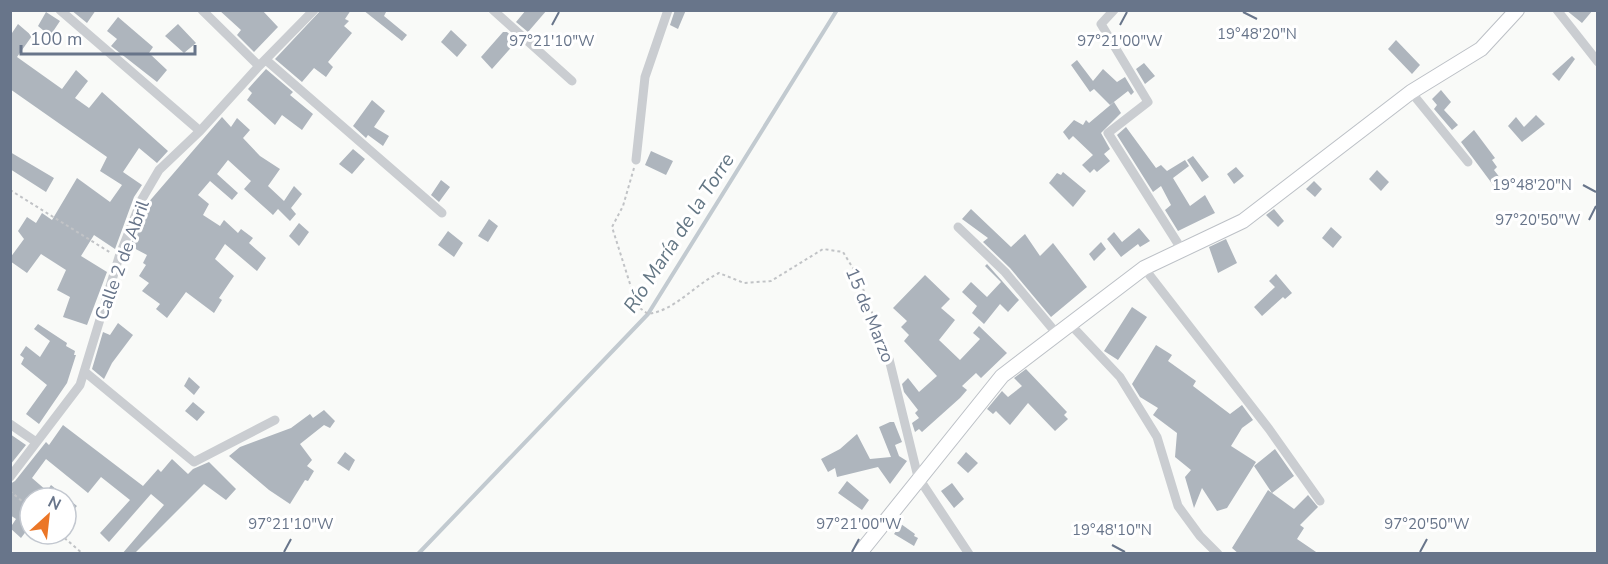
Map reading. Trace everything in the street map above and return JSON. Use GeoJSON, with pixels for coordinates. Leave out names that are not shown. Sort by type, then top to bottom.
{"type":"FeatureCollection","features":[{"type":"Feature","properties":{"kind":"main road"},"geometry":{"type":"LineString","coordinates":[[859,554],[918,477],[1002,376],[1144,268],[1243,221],[1411,92],[1481,49],[1517,10]]}},
{"type":"Feature","properties":{"kind":"street"},"geometry":{"type":"LineString","coordinates":[[60,10],[200,131]]}},
{"type":"Feature","properties":{"kind":"street"},"geometry":{"type":"LineString","coordinates":[[202,10],[442,213]]}},
{"type":"Feature","properties":{"kind":"street","name":"Calle 2 de Abril"},"geometry":{"type":"LineString","coordinates":[[10,477],[80,385],[119,257],[142,199],[159,170],[200,131],[314,10]]}},
{"type":"Feature","properties":{"kind":"street"},"geometry":{"type":"LineString","coordinates":[[493,10],[572,81]]}},
{"type":"Feature","properties":{"kind":"street"},"geometry":{"type":"LineString","coordinates":[[636,160],[645,77],[668,10]]}},
{"type":"Feature","properties":{"kind":"street"},"geometry":{"type":"LineString","coordinates":[[1114,10],[1101,24],[1148,102],[1108,132],[1182,250]]}},
{"type":"Feature","properties":{"kind":"street"},"geometry":{"type":"LineString","coordinates":[[1557,10],[1598,62]]}},
{"type":"Feature","properties":{"kind":"street"},"geometry":{"type":"LineString","coordinates":[[1411,92],[1468,162]]}},
{"type":"Feature","properties":{"kind":"street"},"geometry":{"type":"LineString","coordinates":[[958,227],[1005,272],[1057,334]]}},
{"type":"Feature","properties":{"kind":"street"},"geometry":{"type":"LineString","coordinates":[[1144,268],[1269,429],[1320,501]]}},
{"type":"Feature","properties":{"kind":"street"},"geometry":{"type":"LineString","coordinates":[[1069,323],[1120,377],[1158,437],[1178,506],[1200,536],[1218,554]]}},
{"type":"Feature","properties":{"kind":"street","name":"15 de Marzo"},"geometry":{"type":"LineString","coordinates":[[890,359],[918,477]]}},
{"type":"Feature","properties":{"kind":"street"},"geometry":{"type":"LineString","coordinates":[[85,372],[194,462],[275,420]]}},
{"type":"Feature","properties":{"kind":"street"},"geometry":{"type":"LineString","coordinates":[[10,424],[36,442]]}},
{"type":"Feature","properties":{"kind":"street"},"geometry":{"type":"LineString","coordinates":[[918,477],[969,554]]}},
{"type":"Feature","properties":{"kind":"path","name":"15 de Marzo"},"geometry":{"type":"LineString","coordinates":[[636,160],[623,206],[612,227],[637,306],[648,314],[665,312],[702,281],[719,273],[744,283],[771,281],[823,249],[843,252],[859,278],[890,359]]}},
{"type":"Feature","properties":{"kind":"path"},"geometry":{"type":"LineString","coordinates":[[10,190],[119,257]]}},
{"type":"Feature","properties":{"kind":"building"},"geometry":{"type":"Polygon","coordinates":[[[71,10],[96,10],[87,23],[71,10]]]}},
{"type":"Feature","properties":{"kind":"building"},"geometry":{"type":"Polygon","coordinates":[[[219,10],[262,10],[278,27],[254,52],[237,35],[241,30],[219,10]]]}},
{"type":"Feature","properties":{"kind":"building"},"geometry":{"type":"Polygon","coordinates":[[[321,10],[351,10],[345,19],[349,21],[344,26],[352,33],[328,62],[333,67],[326,77],[314,68],[302,82],[275,59],[321,10]]]}},
{"type":"Feature","properties":{"kind":"building"},"geometry":{"type":"Polygon","coordinates":[[[363,10],[387,10],[384,16],[407,35],[402,41],[363,10]]]}},
{"type":"Feature","properties":{"kind":"building"},"geometry":{"type":"Polygon","coordinates":[[[526,10],[547,10],[528,32],[516,22],[526,10]]]}},
{"type":"Feature","properties":{"kind":"building"},"geometry":{"type":"Polygon","coordinates":[[[675,10],[686,10],[678,29],[670,25],[675,10]]]}},
{"type":"Feature","properties":{"kind":"building"},"geometry":{"type":"Polygon","coordinates":[[[1566,10],[1593,10],[1582,23],[1566,10]]]}},
{"type":"Feature","properties":{"kind":"building"},"geometry":{"type":"Polygon","coordinates":[[[46,12],[60,21],[50,36],[38,26],[46,12]]]}},
{"type":"Feature","properties":{"kind":"building"},"geometry":{"type":"Polygon","coordinates":[[[118,17],[153,47],[149,53],[167,70],[157,82],[111,46],[117,39],[107,31],[118,17]]]}},
{"type":"Feature","properties":{"kind":"building"},"geometry":{"type":"Polygon","coordinates":[[[18,24],[32,36],[17,57],[62,89],[76,70],[88,81],[75,98],[89,108],[102,92],[168,151],[157,163],[139,148],[123,172],[142,185],[134,197],[115,249],[94,235],[81,256],[107,272],[87,325],[63,317],[70,297],[57,290],[66,270],[41,254],[27,273],[10,261],[10,258],[24,239],[18,231],[27,217],[36,223],[42,213],[52,220],[77,178],[110,202],[122,185],[100,171],[107,157],[10,89],[10,36],[18,24]]]}},
{"type":"Feature","properties":{"kind":"building"},"geometry":{"type":"Polygon","coordinates":[[[178,24],[196,43],[184,53],[165,36],[178,24]]]}},
{"type":"Feature","properties":{"kind":"building"},"geometry":{"type":"Polygon","coordinates":[[[451,30],[467,45],[457,57],[441,42],[451,30]]]}},
{"type":"Feature","properties":{"kind":"building"},"geometry":{"type":"Polygon","coordinates":[[[503,32],[507,32],[517,41],[492,69],[481,57],[503,32]]]}},
{"type":"Feature","properties":{"kind":"building"},"geometry":{"type":"Polygon","coordinates":[[[1396,40],[1420,65],[1412,74],[1388,49],[1396,40]]]}},
{"type":"Feature","properties":{"kind":"building"},"geometry":{"type":"Polygon","coordinates":[[[1572,56],[1575,59],[1559,81],[1552,74],[1572,56]]]}},
{"type":"Feature","properties":{"kind":"building"},"geometry":{"type":"Polygon","coordinates":[[[1077,60],[1093,81],[1103,69],[1117,82],[1125,77],[1134,92],[1131,95],[1128,91],[1110,105],[1094,89],[1090,92],[1071,65],[1077,60]]]}},
{"type":"Feature","properties":{"kind":"building"},"geometry":{"type":"Polygon","coordinates":[[[1144,63],[1155,76],[1145,84],[1136,69],[1144,63]]]}},
{"type":"Feature","properties":{"kind":"building"},"geometry":{"type":"Polygon","coordinates":[[[266,69],[293,92],[290,95],[313,114],[302,130],[282,115],[275,125],[247,100],[252,93],[248,89],[266,69]]]}},
{"type":"Feature","properties":{"kind":"building"},"geometry":{"type":"Polygon","coordinates":[[[1441,90],[1451,102],[1444,110],[1458,125],[1452,130],[1434,109],[1437,105],[1432,99],[1441,90]]]}},
{"type":"Feature","properties":{"kind":"building"},"geometry":{"type":"Polygon","coordinates":[[[372,100],[385,111],[374,127],[389,136],[383,146],[368,135],[366,138],[353,126],[372,100]]]}},
{"type":"Feature","properties":{"kind":"building"},"geometry":{"type":"Polygon","coordinates":[[[1114,102],[1121,113],[1101,133],[1110,149],[1104,154],[1110,161],[1097,172],[1094,169],[1090,173],[1082,165],[1093,155],[1073,136],[1069,140],[1063,132],[1074,120],[1083,125],[1086,120],[1089,123],[1114,102]]]}},
{"type":"Feature","properties":{"kind":"building"},"geometry":{"type":"Polygon","coordinates":[[[1536,115],[1545,124],[1522,142],[1508,126],[1516,117],[1524,127],[1536,115]]]}},
{"type":"Feature","properties":{"kind":"building"},"geometry":{"type":"Polygon","coordinates":[[[222,117],[231,127],[237,118],[250,130],[243,138],[260,156],[280,169],[268,186],[284,201],[294,186],[302,194],[291,208],[296,214],[290,221],[278,209],[273,215],[244,189],[251,181],[228,160],[217,174],[238,193],[232,200],[210,181],[198,195],[209,204],[203,215],[220,226],[224,220],[238,233],[241,229],[253,238],[249,243],[266,258],[257,271],[225,244],[215,259],[234,276],[219,298],[222,300],[214,313],[186,292],[167,318],[156,309],[160,304],[142,291],[149,283],[139,276],[146,265],[143,263],[147,255],[130,246],[147,204],[222,117]]]}},
{"type":"Feature","properties":{"kind":"building"},"geometry":{"type":"Polygon","coordinates":[[[1126,127],[1156,168],[1161,165],[1167,171],[1185,160],[1189,166],[1173,178],[1190,206],[1205,195],[1215,213],[1178,231],[1165,210],[1171,205],[1161,186],[1153,192],[1117,135],[1126,127]]]}},
{"type":"Feature","properties":{"kind":"building"},"geometry":{"type":"Polygon","coordinates":[[[1474,130],[1495,158],[1492,160],[1497,167],[1494,170],[1507,187],[1499,193],[1461,142],[1474,130]]]}},
{"type":"Feature","properties":{"kind":"building"},"geometry":{"type":"Polygon","coordinates":[[[353,149],[365,159],[352,174],[339,164],[353,149]]]}},
{"type":"Feature","properties":{"kind":"building"},"geometry":{"type":"Polygon","coordinates":[[[651,151],[673,161],[666,175],[645,165],[651,151]]]}},
{"type":"Feature","properties":{"kind":"building"},"geometry":{"type":"Polygon","coordinates":[[[10,152],[54,178],[46,192],[10,169],[10,152]]]}},
{"type":"Feature","properties":{"kind":"building"},"geometry":{"type":"Polygon","coordinates":[[[1193,156],[1209,177],[1202,182],[1187,160],[1193,156]]]}},
{"type":"Feature","properties":{"kind":"building"},"geometry":{"type":"Polygon","coordinates":[[[1236,167],[1244,176],[1234,184],[1227,174],[1236,167]]]}},
{"type":"Feature","properties":{"kind":"building"},"geometry":{"type":"Polygon","coordinates":[[[1377,170],[1389,182],[1381,191],[1369,179],[1377,170]]]}},
{"type":"Feature","properties":{"kind":"building"},"geometry":{"type":"Polygon","coordinates":[[[1063,172],[1086,191],[1073,207],[1049,183],[1057,173],[1061,175],[1063,172]]]}},
{"type":"Feature","properties":{"kind":"building"},"geometry":{"type":"Polygon","coordinates":[[[441,180],[450,187],[439,202],[431,195],[441,180]]]}},
{"type":"Feature","properties":{"kind":"building"},"geometry":{"type":"Polygon","coordinates":[[[1314,181],[1322,189],[1315,197],[1306,189],[1314,181]]]}},
{"type":"Feature","properties":{"kind":"building"},"geometry":{"type":"Polygon","coordinates":[[[971,209],[1011,247],[1025,234],[1040,256],[1053,243],[1087,287],[1051,317],[1010,268],[983,242],[988,238],[962,219],[971,209]]]}},
{"type":"Feature","properties":{"kind":"building"},"geometry":{"type":"Polygon","coordinates":[[[1274,209],[1284,221],[1278,227],[1266,215],[1274,209]]]}},
{"type":"Feature","properties":{"kind":"building"},"geometry":{"type":"Polygon","coordinates":[[[489,219],[498,226],[488,242],[478,236],[489,219]]]}},
{"type":"Feature","properties":{"kind":"building"},"geometry":{"type":"Polygon","coordinates":[[[299,223],[309,232],[299,246],[289,236],[299,223]]]}},
{"type":"Feature","properties":{"kind":"building"},"geometry":{"type":"Polygon","coordinates":[[[1331,227],[1342,237],[1333,248],[1322,238],[1331,227]]]}},
{"type":"Feature","properties":{"kind":"building"},"geometry":{"type":"Polygon","coordinates":[[[1139,228],[1150,241],[1140,247],[1138,244],[1121,257],[1107,239],[1114,232],[1122,242],[1139,228]]]}},
{"type":"Feature","properties":{"kind":"building"},"geometry":{"type":"Polygon","coordinates":[[[448,231],[463,243],[454,257],[438,245],[448,231]]]}},
{"type":"Feature","properties":{"kind":"building"},"geometry":{"type":"Polygon","coordinates":[[[1226,239],[1237,263],[1218,273],[1209,247],[1226,239]]]}},
{"type":"Feature","properties":{"kind":"building"},"geometry":{"type":"Polygon","coordinates":[[[1101,242],[1106,249],[1094,261],[1089,254],[1101,242]]]}},
{"type":"Feature","properties":{"kind":"building"},"geometry":{"type":"Polygon","coordinates":[[[987,264],[1019,300],[1008,312],[1000,304],[984,324],[972,313],[977,306],[962,292],[971,282],[987,297],[1001,282],[985,266],[987,264]]]}},
{"type":"Feature","properties":{"kind":"building"},"geometry":{"type":"Polygon","coordinates":[[[1276,274],[1292,293],[1285,299],[1283,297],[1262,316],[1254,307],[1275,287],[1269,281],[1276,274]]]}},
{"type":"Feature","properties":{"kind":"building"},"geometry":{"type":"Polygon","coordinates":[[[925,275],[950,299],[941,308],[955,320],[939,340],[960,360],[980,339],[973,333],[979,326],[1007,353],[981,378],[976,373],[962,386],[967,390],[960,398],[922,432],[919,429],[915,432],[912,423],[919,418],[915,413],[918,410],[904,392],[902,384],[908,378],[919,392],[937,376],[904,341],[909,335],[901,327],[907,321],[893,308],[925,275]]]}},
{"type":"Feature","properties":{"kind":"building"},"geometry":{"type":"Polygon","coordinates":[[[1132,307],[1147,317],[1118,360],[1104,351],[1132,307]]]}},
{"type":"Feature","properties":{"kind":"building"},"geometry":{"type":"Polygon","coordinates":[[[118,323],[133,335],[112,363],[104,379],[92,369],[103,332],[110,335],[118,323]]]}},
{"type":"Feature","properties":{"kind":"building"},"geometry":{"type":"Polygon","coordinates":[[[38,324],[67,343],[66,346],[75,351],[74,355],[76,355],[67,383],[39,424],[26,414],[47,385],[21,364],[24,358],[20,355],[26,346],[40,357],[50,341],[34,329],[38,324]]]}},
{"type":"Feature","properties":{"kind":"building"},"geometry":{"type":"Polygon","coordinates":[[[1156,345],[1172,355],[1168,361],[1196,381],[1193,386],[1230,414],[1242,405],[1253,420],[1242,428],[1231,446],[1256,462],[1227,508],[1217,511],[1202,488],[1194,508],[1185,477],[1191,470],[1175,457],[1177,433],[1153,415],[1158,408],[1140,397],[1132,384],[1156,345]]]}},
{"type":"Feature","properties":{"kind":"building"},"geometry":{"type":"Polygon","coordinates":[[[1026,369],[1067,412],[1064,415],[1068,419],[1055,431],[1028,403],[1010,425],[996,411],[993,414],[987,409],[1002,391],[1008,397],[1022,386],[1014,378],[1026,369]]]}},
{"type":"Feature","properties":{"kind":"building"},"geometry":{"type":"Polygon","coordinates":[[[189,377],[200,387],[194,395],[184,386],[189,377]]]}},
{"type":"Feature","properties":{"kind":"building"},"geometry":{"type":"Polygon","coordinates":[[[193,402],[205,412],[197,421],[185,411],[193,402]]]}},
{"type":"Feature","properties":{"kind":"building"},"geometry":{"type":"Polygon","coordinates":[[[324,410],[335,421],[330,428],[324,425],[300,444],[312,460],[307,466],[314,471],[308,481],[305,480],[290,504],[269,490],[229,456],[240,447],[291,428],[310,414],[313,418],[324,410]]]}},
{"type":"Feature","properties":{"kind":"building"},"geometry":{"type":"Polygon","coordinates":[[[894,422],[902,442],[895,445],[899,456],[907,461],[890,484],[878,467],[837,477],[835,468],[828,472],[821,459],[840,449],[857,434],[870,459],[891,457],[879,427],[894,422]]]}},
{"type":"Feature","properties":{"kind":"building"},"geometry":{"type":"Polygon","coordinates":[[[63,425],[143,486],[158,469],[161,472],[172,459],[188,474],[193,469],[209,462],[236,489],[226,500],[204,484],[134,554],[122,554],[164,505],[151,494],[109,542],[100,533],[130,500],[101,477],[88,493],[46,459],[32,478],[41,486],[18,486],[18,535],[10,528],[16,519],[10,515],[10,484],[15,481],[46,442],[49,445],[63,425]]]}},
{"type":"Feature","properties":{"kind":"building"},"geometry":{"type":"Polygon","coordinates":[[[10,434],[26,445],[10,465],[10,434]]]}},
{"type":"Feature","properties":{"kind":"building"},"geometry":{"type":"Polygon","coordinates":[[[1275,449],[1294,476],[1272,493],[1254,466],[1275,449]]]}},
{"type":"Feature","properties":{"kind":"building"},"geometry":{"type":"Polygon","coordinates":[[[345,452],[355,460],[349,471],[337,463],[345,452]]]}},
{"type":"Feature","properties":{"kind":"building"},"geometry":{"type":"Polygon","coordinates":[[[966,452],[978,463],[968,473],[957,463],[966,452]]]}},
{"type":"Feature","properties":{"kind":"building"},"geometry":{"type":"Polygon","coordinates":[[[847,481],[869,500],[862,510],[838,493],[847,481]]]}},
{"type":"Feature","properties":{"kind":"building"},"geometry":{"type":"Polygon","coordinates":[[[952,483],[964,499],[954,508],[941,491],[952,483]]]}},
{"type":"Feature","properties":{"kind":"building"},"geometry":{"type":"Polygon","coordinates":[[[1268,490],[1294,509],[1308,495],[1318,507],[1300,525],[1304,528],[1297,539],[1319,554],[1239,554],[1232,548],[1268,490]]]}},
{"type":"Feature","properties":{"kind":"building"},"geometry":{"type":"Polygon","coordinates":[[[901,524],[918,538],[914,546],[894,534],[901,524]]]}},
{"type":"Feature","properties":{"kind":"waterway","name":"Río María de la Torre"},"geometry":{"type":"LineString","coordinates":[[418,554],[648,314],[837,10]]}}]}
